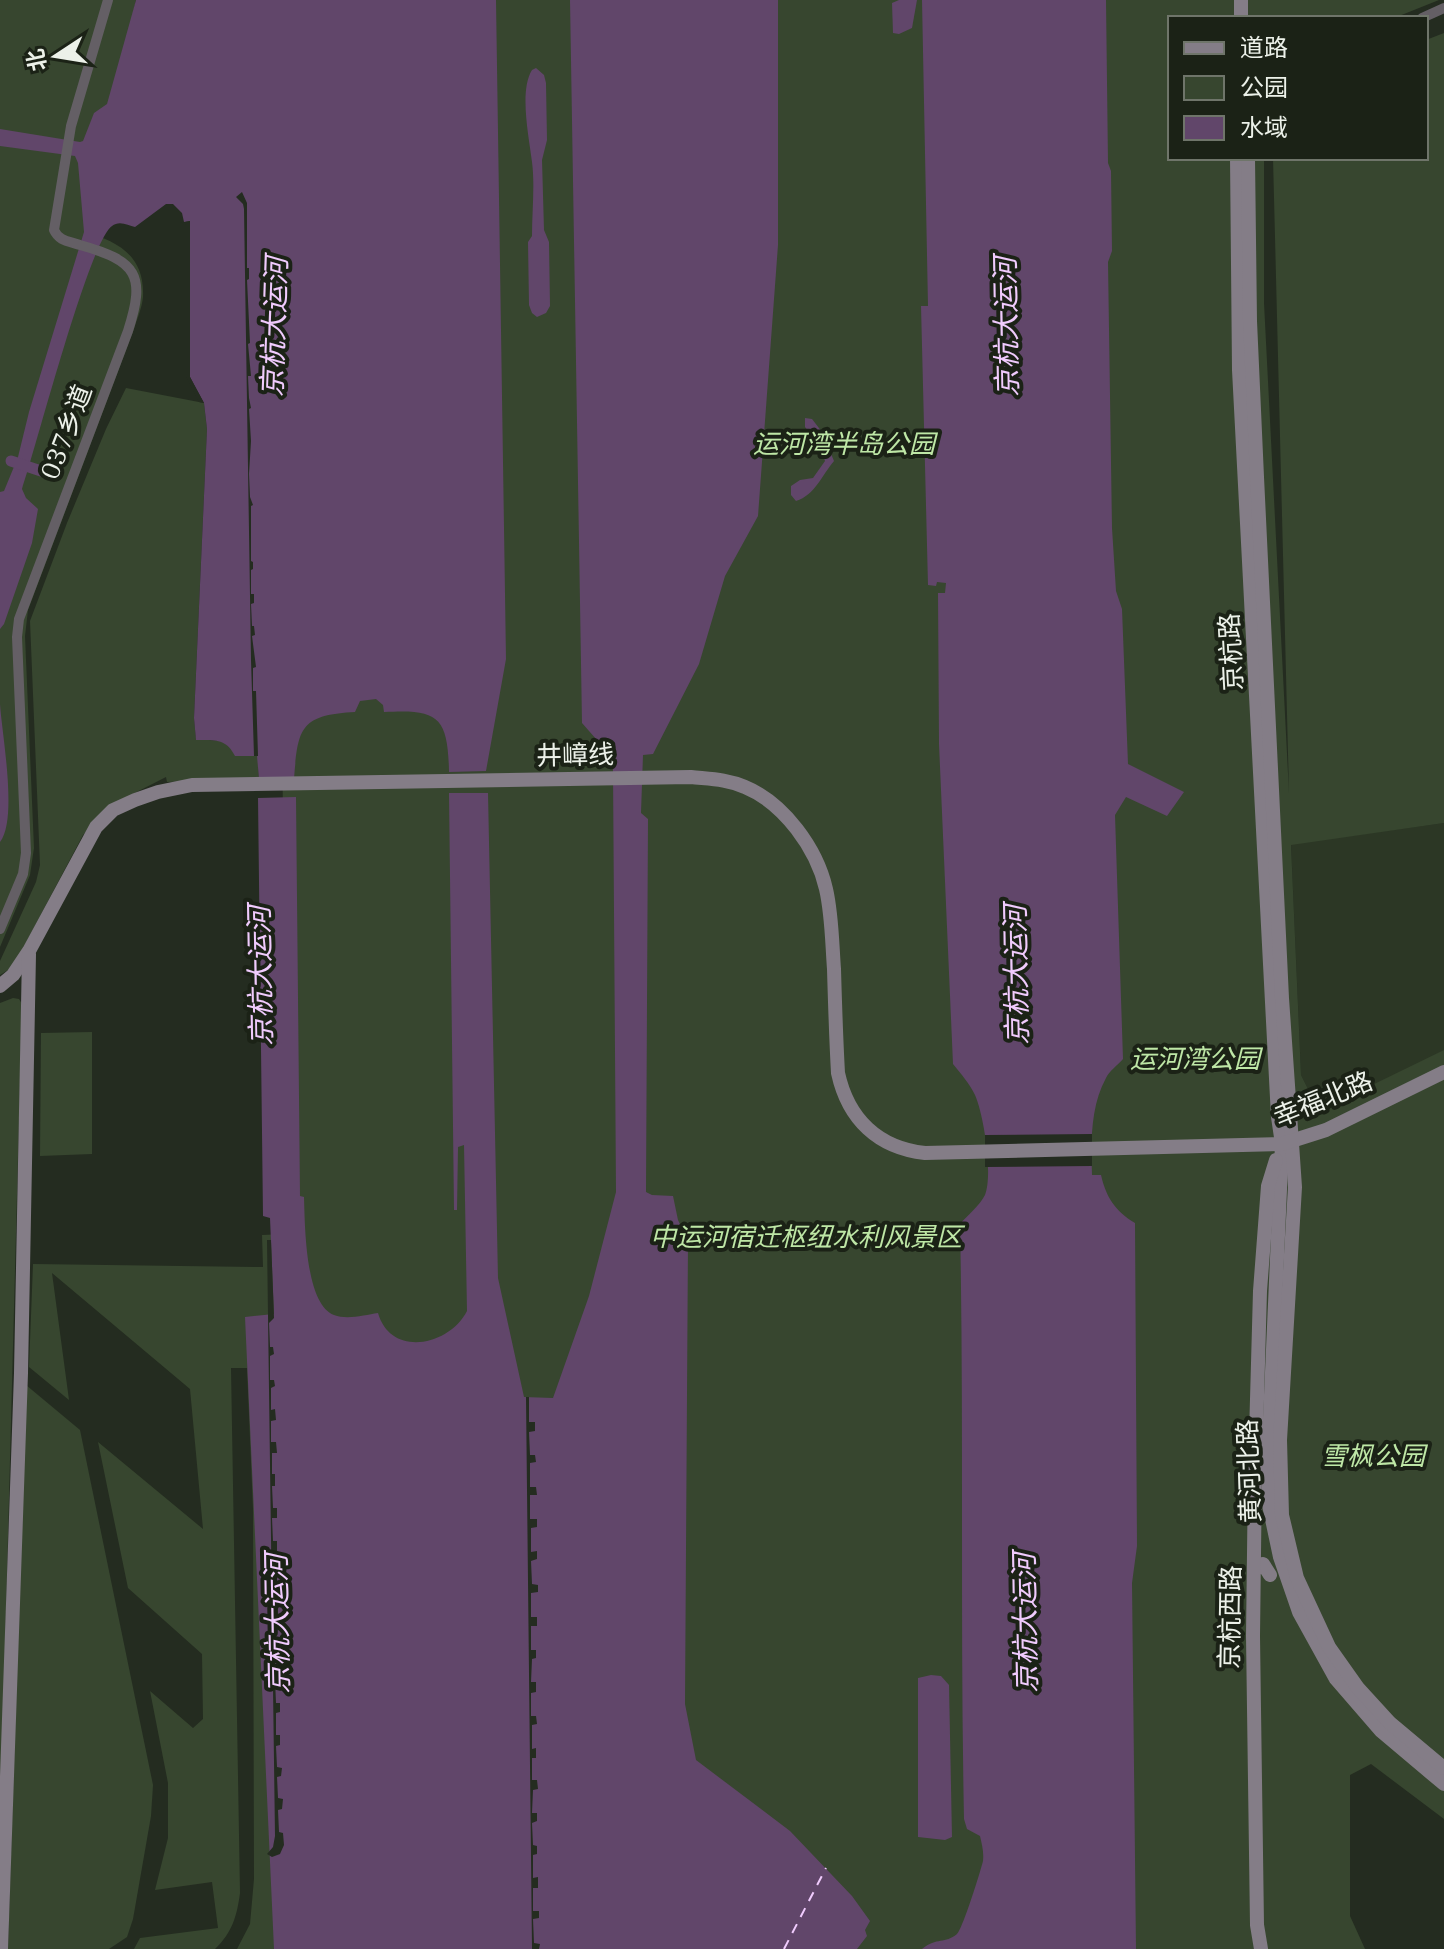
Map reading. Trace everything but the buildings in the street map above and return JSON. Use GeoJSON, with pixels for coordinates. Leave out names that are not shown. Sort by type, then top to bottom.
{"type":"FeatureCollection","features":[{"type":"Feature","properties":{"kind":"street","name":"037乡道"},"geometry":{"type":"LineString","coordinates":[[0,929],[23,874],[26,853],[17,637],[19,619],[138,298],[136,280],[122,262],[103,252],[64,240],[56,235],[53,222],[68,138],[108,0]]}},
{"type":"Feature","properties":{"kind":"street","name":"京杭路"},"geometry":{"type":"LineString","coordinates":[[1237,160],[1239,370],[1251,553],[1278,1117],[1287,1143]]}},
{"type":"Feature","properties":{"kind":"street","name":"京杭路"},"geometry":{"type":"LineString","coordinates":[[1248,160],[1256,462],[1287,1143]]}},
{"type":"Feature","properties":{"kind":"street","name":"井嶂线"},"geometry":{"type":"LineString","coordinates":[[0,986],[13,975],[29,951],[96,827],[113,810],[158,792],[181,786],[214,785],[598,778],[721,779],[744,786],[787,818],[820,869],[827,891],[832,938],[841,1089],[854,1115],[873,1135],[901,1149],[925,1153],[1118,1147]]}},
{"type":"Feature","properties":{"kind":"street"},"geometry":{"type":"LineString","coordinates":[[1,1949],[21,1373],[29,951]]}},
{"type":"Feature","properties":{"kind":"street","name":"幸福北路"},"geometry":{"type":"LineString","coordinates":[[1118,1147],[1287,1143],[1326,1130],[1444,1072]]}},
{"type":"Feature","properties":{"kind":"street","name":"京杭西路"},"geometry":{"type":"LineString","coordinates":[[1261,1949],[1257,1925],[1253,1636],[1260,1291],[1268,1186],[1287,1143]]}},
{"type":"Feature","properties":{"kind":"street","name":"黄河北路"},"geometry":{"type":"LineString","coordinates":[[1287,1143],[1295,1187],[1280,1440],[1282,1511],[1288,1544],[1307,1603],[1343,1669],[1390,1723],[1444,1768]]}},
{"type":"Feature","properties":{"kind":"street","name":"黄河北路"},"geometry":{"type":"LineString","coordinates":[[1287,1143],[1268,1479],[1269,1505],[1280,1557],[1299,1612],[1336,1679],[1381,1731],[1444,1784]]}},
{"type":"Feature","properties":{"kind":"street"},"geometry":{"type":"LineString","coordinates":[[1254,1570],[1263,1564],[1270,1575]]}},
{"type":"Feature","properties":{"kind":"shaded area"},"geometry":{"type":"Polygon","coordinates":[[[1444,823],[1444,1052],[1325,1108],[1315,1103],[1301,1075],[1291,844],[1444,823]]]}},
{"type":"Feature","properties":{"kind":"green space"},"geometry":{"type":"Polygon","coordinates":[[[0,0],[136,0],[84,232],[108,240],[127,252],[139,271],[143,297],[134,329],[28,610],[25,636],[34,848],[30,875],[0,947],[0,0]]]}},
{"type":"Feature","properties":{"kind":"green space","name":"中运河宿迁枢纽水利风景区"},"geometry":{"type":"Polygon","coordinates":[[[275,0],[1439,0],[1399,16],[1168,16],[1168,160],[1264,160],[1264,303],[1289,793],[1273,160],[1428,160],[1428,39],[1444,33],[1444,823],[1291,845],[1301,1075],[1315,1103],[1325,1108],[1444,1050],[1444,1819],[1371,1764],[1350,1775],[1350,1916],[1365,1949],[237,1949],[250,1924],[254,1879],[253,1509],[247,1368],[231,1368],[239,1901],[230,1930],[215,1949],[134,1949],[140,1938],[218,1928],[212,1882],[155,1890],[168,1838],[168,1783],[150,1691],[193,1728],[203,1719],[202,1654],[128,1588],[98,1442],[203,1529],[190,1389],[52,1273],[69,1400],[29,1367],[33,1264],[263,1267],[262,1235],[287,1234],[275,0]]]}},
{"type":"Feature","properties":{"kind":"green space"},"geometry":{"type":"Polygon","coordinates":[[[126,388],[204,403],[207,429],[194,718],[196,739],[222,741],[231,748],[258,756],[259,779],[167,782],[166,777],[119,801],[83,835],[13,967],[0,975],[0,961],[36,882],[40,865],[30,621],[67,523],[126,388]]]}},
{"type":"Feature","properties":{"kind":"green space"},"geometry":{"type":"Polygon","coordinates":[[[19,999],[22,1004],[0,1839],[0,1003],[19,999]]]}},
{"type":"Feature","properties":{"kind":"green space"},"geometry":{"type":"Polygon","coordinates":[[[92,1032],[92,1154],[40,1156],[41,1033],[92,1032]]]}},
{"type":"Feature","properties":{"kind":"green space"},"geometry":{"type":"Polygon","coordinates":[[[26,1385],[80,1430],[153,1785],[151,1816],[133,1919],[127,1937],[109,1949],[8,1949],[26,1385]]]}},
{"type":"Feature","properties":{"kind":"water","name":"京杭大运河"},"geometry":{"type":"Polygon","coordinates":[[[136,0],[496,0],[506,659],[486,771],[449,772],[446,739],[436,720],[417,712],[384,712],[383,705],[376,699],[360,701],[355,712],[323,717],[305,728],[297,747],[294,779],[259,779],[257,756],[235,756],[223,743],[196,740],[194,718],[207,429],[204,403],[190,377],[190,221],[184,222],[182,213],[173,204],[166,204],[135,227],[121,223],[112,226],[90,268],[22,489],[26,498],[38,509],[32,543],[0,629],[0,492],[4,491],[18,457],[84,232],[75,156],[0,146],[0,129],[83,141],[94,113],[107,104],[136,0]]]}},
{"type":"Feature","properties":{"kind":"water","name":"京杭大运河"},"geometry":{"type":"Polygon","coordinates":[[[570,0],[778,0],[778,245],[758,516],[725,576],[699,664],[653,754],[643,755],[641,813],[648,819],[646,1192],[673,1196],[678,1220],[688,1241],[685,1704],[696,1760],[790,1831],[852,1896],[870,1921],[865,1930],[867,1936],[857,1949],[274,1949],[245,1317],[274,1314],[270,1218],[263,1216],[258,798],[296,797],[300,1196],[304,1197],[308,1262],[317,1296],[324,1308],[334,1315],[345,1317],[378,1313],[395,1337],[421,1342],[447,1332],[459,1323],[467,1311],[464,1145],[458,1147],[457,1210],[454,1210],[449,793],[488,793],[498,1278],[524,1397],[553,1398],[589,1296],[616,1192],[613,771],[611,756],[582,723],[570,0]]]}},
{"type":"Feature","properties":{"kind":"water"},"geometry":{"type":"Polygon","coordinates":[[[917,0],[912,28],[899,34],[893,33],[892,3],[917,0]]]}},
{"type":"Feature","properties":{"kind":"water","name":"京杭大运河"},"geometry":{"type":"Polygon","coordinates":[[[922,0],[1106,0],[1112,251],[1108,262],[1112,528],[1116,591],[1122,609],[1128,764],[1184,792],[1167,816],[1126,797],[1115,815],[1123,1059],[1109,1073],[1101,1089],[1094,1113],[1092,1138],[1092,1175],[1101,1175],[1112,1203],[1135,1223],[1137,1546],[1132,1583],[1136,1949],[922,1949],[957,1934],[983,1861],[980,1836],[967,1829],[964,1819],[960,1224],[985,1195],[988,1174],[978,1104],[971,1087],[953,1064],[939,744],[938,593],[945,593],[946,583],[928,585],[921,306],[928,306],[922,0]]]}},
{"type":"Feature","properties":{"kind":"water"},"geometry":{"type":"Polygon","coordinates":[[[536,68],[544,75],[546,83],[547,140],[542,160],[544,230],[549,242],[550,306],[546,313],[537,317],[529,305],[528,242],[532,236],[533,180],[525,102],[528,79],[536,68]]]}},
{"type":"Feature","properties":{"kind":"water"},"geometry":{"type":"Polygon","coordinates":[[[805,418],[812,419],[822,432],[834,461],[813,489],[796,501],[791,495],[791,486],[800,480],[813,478],[825,461],[805,427],[805,418]]]}},
{"type":"Feature","properties":{"kind":"water"},"geometry":{"type":"Polygon","coordinates":[[[0,704],[8,815],[0,842],[0,704]]]}},
{"type":"Feature","properties":{"kind":"water"},"geometry":{"type":"Polygon","coordinates":[[[941,1676],[949,1685],[952,1837],[945,1840],[918,1837],[918,1678],[941,1676]]]}},
{"type":"Feature","properties":{"kind":"pier"},"geometry":{"type":"Polygon","coordinates":[[[242,192],[247,203],[249,268],[249,474],[253,505],[251,594],[254,594],[254,603],[251,604],[255,635],[252,636],[256,667],[253,668],[253,691],[256,691],[258,756],[254,756],[251,660],[244,209],[236,197],[242,192]]]}},
{"type":"Feature","properties":{"kind":"pier"},"geometry":{"type":"Polygon","coordinates":[[[190,221],[190,377],[204,403],[199,402],[186,377],[186,225],[180,223],[190,221]]]}},
{"type":"Feature","properties":{"kind":"pier"},"geometry":{"type":"Polygon","coordinates":[[[1092,1134],[1092,1166],[985,1167],[985,1135],[1092,1134]]]}},
{"type":"Feature","properties":{"kind":"pier"},"geometry":{"type":"Polygon","coordinates":[[[267,1240],[271,1240],[274,1318],[269,1323],[270,1347],[273,1347],[274,1354],[270,1356],[270,1380],[274,1380],[275,1386],[271,1388],[271,1410],[275,1409],[276,1420],[271,1421],[271,1442],[276,1442],[277,1453],[272,1453],[272,1474],[275,1474],[273,1508],[277,1508],[277,1518],[272,1518],[273,1541],[277,1541],[277,1551],[273,1551],[273,1573],[277,1573],[274,1605],[278,1605],[275,1637],[279,1637],[279,1647],[275,1647],[275,1670],[280,1670],[279,1680],[275,1680],[276,1703],[280,1703],[280,1712],[276,1713],[276,1735],[280,1735],[280,1745],[276,1746],[277,1767],[282,1768],[281,1776],[277,1777],[278,1798],[283,1799],[282,1809],[278,1810],[279,1832],[283,1833],[284,1845],[280,1854],[272,1857],[267,1854],[273,1847],[275,1836],[267,1240]]]}},
{"type":"Feature","properties":{"kind":"pier"},"geometry":{"type":"Polygon","coordinates":[[[526,1397],[529,1397],[529,1422],[535,1422],[535,1431],[529,1432],[530,1455],[535,1455],[536,1462],[530,1463],[530,1487],[536,1487],[537,1495],[530,1495],[530,1519],[537,1519],[537,1527],[531,1528],[531,1552],[537,1551],[537,1559],[531,1561],[532,1584],[538,1585],[538,1592],[531,1593],[531,1617],[537,1617],[537,1626],[531,1626],[531,1650],[536,1650],[536,1658],[532,1659],[531,1682],[536,1682],[536,1692],[531,1693],[531,1716],[536,1716],[537,1724],[532,1725],[532,1749],[536,1748],[536,1758],[532,1758],[532,1780],[537,1780],[538,1789],[533,1790],[532,1813],[537,1813],[537,1821],[532,1823],[533,1845],[537,1846],[537,1854],[533,1855],[533,1878],[538,1877],[538,1888],[533,1888],[533,1911],[539,1911],[539,1918],[533,1919],[534,1943],[540,1944],[539,1949],[532,1949],[526,1397]]]}},
{"type":"Feature","properties":{"kind":"waterway"},"geometry":{"type":"LineString","coordinates":[[11,461],[44,472]]}},
{"type":"Feature","properties":{"kind":"ferry route"},"geometry":{"type":"LineString","coordinates":[[784,1949],[826,1868]]}},
{"type":"Feature","properties":{"kind":"park label","name":"运河湾半岛公园"},"geometry":{"type":"Point","coordinates":[844,444]}},
{"type":"Feature","properties":{"kind":"park label","name":"运河湾公园"},"geometry":{"type":"Point","coordinates":[1195,1059]}},
{"type":"Feature","properties":{"kind":"park label","name":"雪枫公园"},"geometry":{"type":"Point","coordinates":[1373,1456]}}]}
